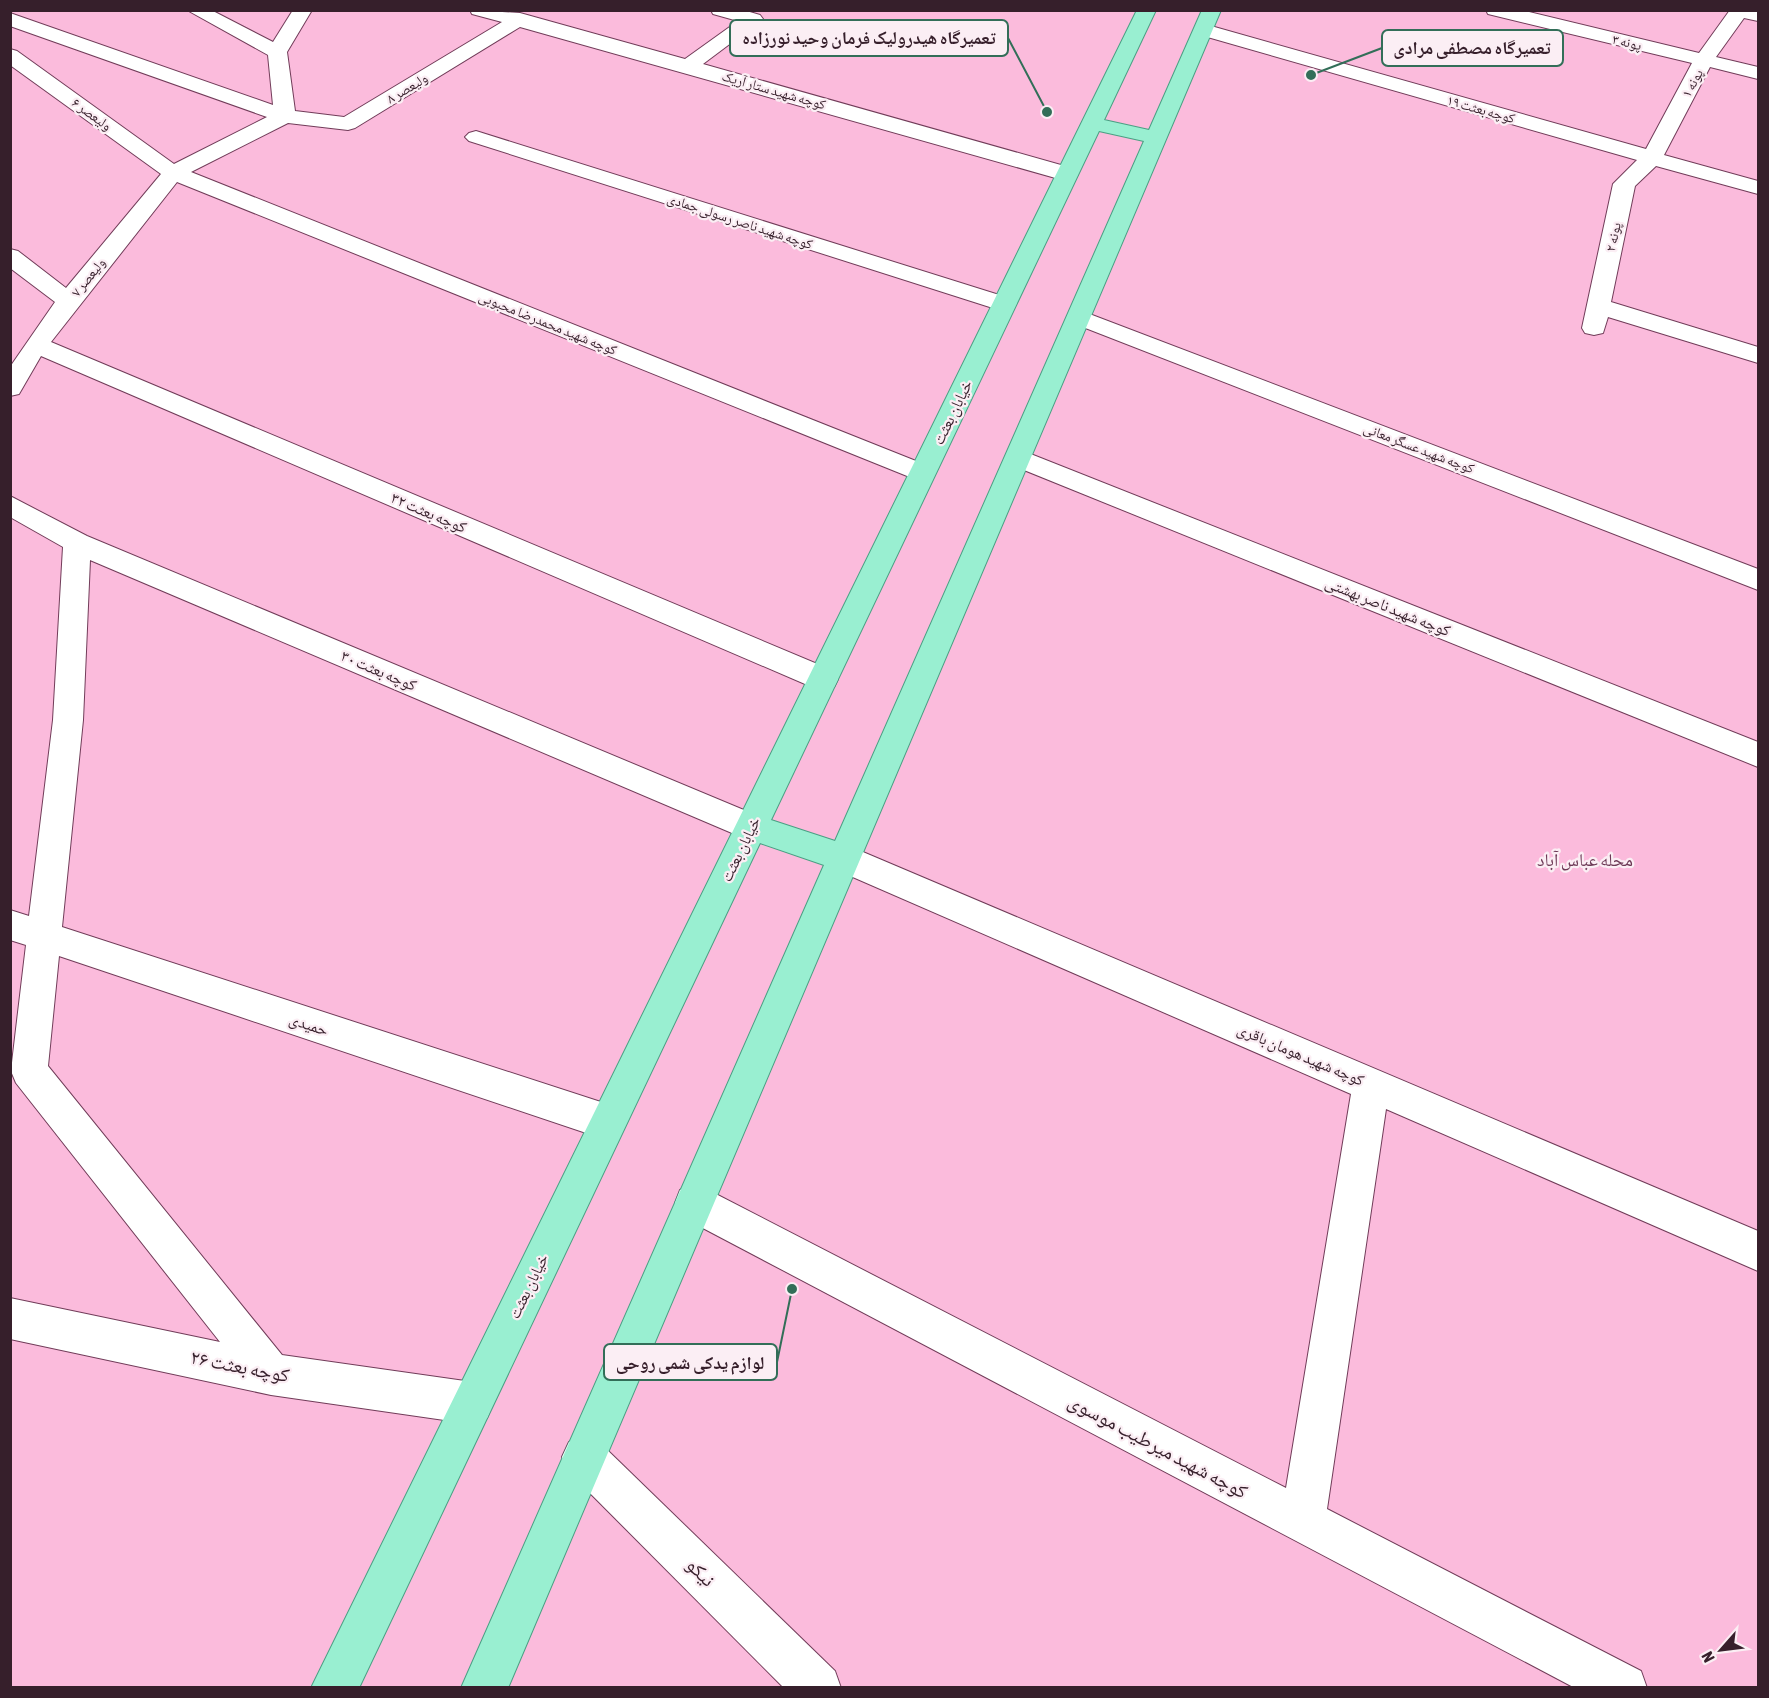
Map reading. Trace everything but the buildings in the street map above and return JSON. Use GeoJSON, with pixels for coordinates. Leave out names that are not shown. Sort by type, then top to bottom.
{"type":"FeatureCollection","features":[{"type":"Feature","properties":{"kind":"main road","name":"خیابان بعثت"},"geometry":{"type":"LineString","coordinates":[[334,1688],[1147,10]]}},
{"type":"Feature","properties":{"kind":"main road"},"geometry":{"type":"LineString","coordinates":[[484,1688],[1208,20]]}},
{"type":"Feature","properties":{"kind":"main road"},"geometry":{"type":"LineString","coordinates":[[1092,123],[1157,138]]}},
{"type":"Feature","properties":{"kind":"main road"},"geometry":{"type":"LineString","coordinates":[[751,827],[844,858]]}},
{"type":"Feature","properties":{"kind":"street"},"geometry":{"type":"LineString","coordinates":[[196,10],[277,52]]}},
{"type":"Feature","properties":{"kind":"street"},"geometry":{"type":"LineString","coordinates":[[174,173],[285,116],[277,52],[303,10]]}},
{"type":"Feature","properties":{"kind":"street","name":"کوچه شهید ستار آریک"},"geometry":{"type":"LineString","coordinates":[[479,10],[520,19],[1067,174]]}},
{"type":"Feature","properties":{"kind":"street"},"geometry":{"type":"LineString","coordinates":[[688,66],[753,19],[720,10]]}},
{"type":"Feature","properties":{"kind":"street","name":"پونه ۳"},"geometry":{"type":"LineString","coordinates":[[1495,10],[1758,74]]}},
{"type":"Feature","properties":{"kind":"street","name":"پونه ۱"},"geometry":{"type":"LineString","coordinates":[[1652,158],[1704,60],[1749,13]]}},
{"type":"Feature","properties":{"kind":"street","name":"ولیعصر ۸"},"geometry":{"type":"LineString","coordinates":[[10,20],[285,116],[348,124],[520,19]]}},
{"type":"Feature","properties":{"kind":"street","name":"کوچه بعثت ۱۹"},"geometry":{"type":"LineString","coordinates":[[1208,20],[1652,158],[1758,188]]}},
{"type":"Feature","properties":{"kind":"street","name":"ولیعصر ۶"},"geometry":{"type":"LineString","coordinates":[[10,55],[174,173]]}},
{"type":"Feature","properties":{"kind":"street","name":"کوچه شهید ناصر رسولی جمادی"},"geometry":{"type":"LineString","coordinates":[[476,137],[1004,304]]}},
{"type":"Feature","properties":{"kind":"street","name":"پونه ۲"},"geometry":{"type":"LineString","coordinates":[[1652,158],[1624,184],[1596,317],[1758,355]]}},
{"type":"Feature","properties":{"kind":"street","name":"ولیعصر ۷"},"geometry":{"type":"LineString","coordinates":[[10,388],[36,345],[68,301],[174,173]]}},
{"type":"Feature","properties":{"kind":"street","name":"کوچه شهید محمدرضا محبوبی"},"geometry":{"type":"LineString","coordinates":[[174,173],[922,473]]}},
{"type":"Feature","properties":{"kind":"street"},"geometry":{"type":"LineString","coordinates":[[10,256],[68,301]]}},
{"type":"Feature","properties":{"kind":"street","name":"کوچه شهید عسگر معانی"},"geometry":{"type":"LineString","coordinates":[[1079,317],[1758,580]]}},
{"type":"Feature","properties":{"kind":"street","name":"کوچه بعثت ۳۲"},"geometry":{"type":"LineString","coordinates":[[36,345],[823,679]]}},
{"type":"Feature","properties":{"kind":"street","name":"کوچه شهید ناصر بهشتی"},"geometry":{"type":"LineString","coordinates":[[1018,458],[1758,755]]}},
{"type":"Feature","properties":{"kind":"street","name":"کوچه بعثت ۳۰"},"geometry":{"type":"LineString","coordinates":[[10,505],[77,543],[751,827]]}},
{"type":"Feature","properties":{"kind":"street"},"geometry":{"type":"LineString","coordinates":[[77,543],[68,720],[29,1071],[271,1374]]}},
{"type":"Feature","properties":{"kind":"street","name":"کوچه شهید هومان باقری"},"geometry":{"type":"LineString","coordinates":[[844,858],[1758,1251]]}},
{"type":"Feature","properties":{"kind":"street","name":"حمیدی"},"geometry":{"type":"LineString","coordinates":[[10,925],[608,1122]]}},
{"type":"Feature","properties":{"kind":"street"},"geometry":{"type":"LineString","coordinates":[[1303,1521],[1371,1084]]}},
{"type":"Feature","properties":{"kind":"street","name":"کوچه شهید میرطیب موسوی"},"geometry":{"type":"LineString","coordinates":[[694,1203],[1624,1688]]}},
{"type":"Feature","properties":{"kind":"street","name":"کوچه بعثت ۲۶"},"geometry":{"type":"LineString","coordinates":[[10,1318],[271,1374],[472,1403]]}},
{"type":"Feature","properties":{"kind":"street","name":"نیکو"},"geometry":{"type":"LineString","coordinates":[[584,1457],[818,1688]]}},
{"type":"Feature","properties":{"kind":"place","name":"تعمیرگاه مصطفی مرادی"},"geometry":{"type":"Point","coordinates":[1311,75]}},
{"type":"Feature","properties":{"kind":"place","name":"تعمیرگاه هیدرولیک فرمان وحید نورزاده"},"geometry":{"type":"Point","coordinates":[1047,112]}},
{"type":"Feature","properties":{"kind":"place","name":"لوازم یدکی شمی روحی"},"geometry":{"type":"Point","coordinates":[792,1289]}},
{"type":"Feature","properties":{"kind":"district","name":"محله عباس آباد"},"geometry":{"type":"Point","coordinates":[1585,860]}}]}
